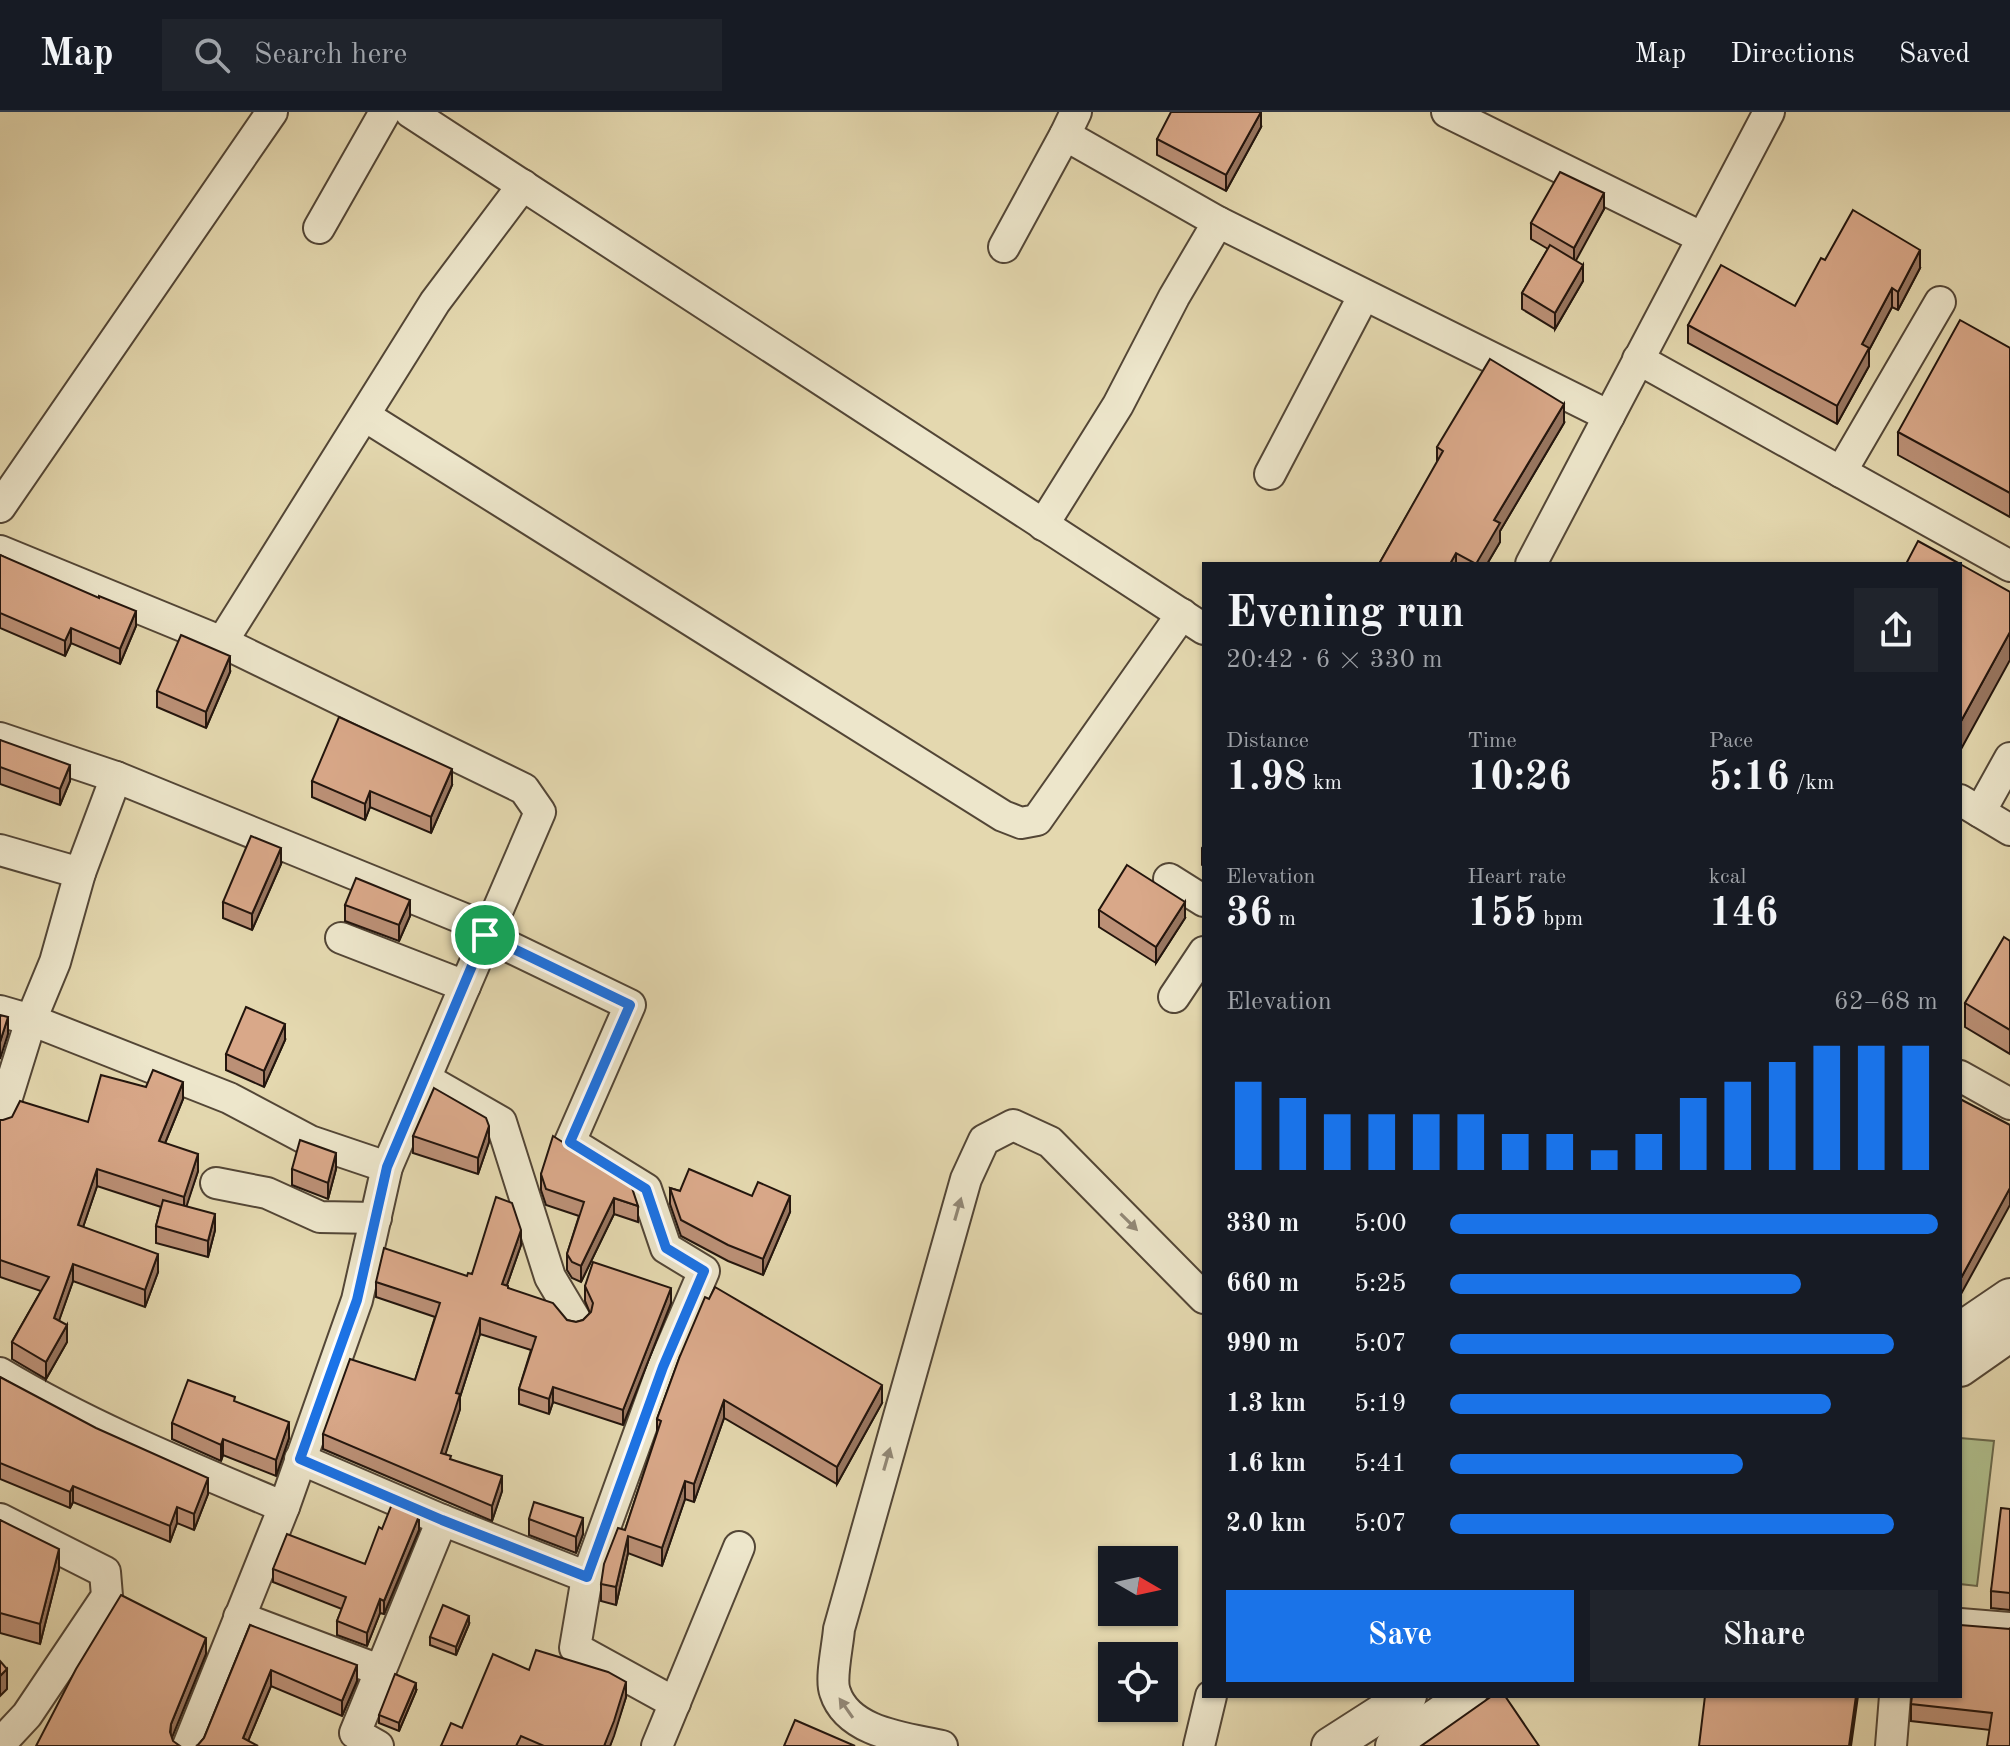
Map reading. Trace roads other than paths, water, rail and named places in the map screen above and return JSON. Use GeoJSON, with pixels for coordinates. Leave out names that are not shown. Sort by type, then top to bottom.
{"type":"FeatureCollection","features":[{"type":"Feature","properties":{"kind":"street"},"geometry":{"type":"LineString","coordinates":[[0,507],[272,112]]}},
{"type":"Feature","properties":{"kind":"street"},"geometry":{"type":"LineString","coordinates":[[319,228],[385,112]]}},
{"type":"Feature","properties":{"kind":"street"},"geometry":{"type":"LineString","coordinates":[[365,416],[1003,816],[1021,823],[1037,820],[1193,621],[410,112]]}},
{"type":"Feature","properties":{"kind":"street"},"geometry":{"type":"LineString","coordinates":[[1447,112],[1701,237]]}},
{"type":"Feature","properties":{"kind":"street"},"geometry":{"type":"LineString","coordinates":[[1543,560],[1609,416],[1769,112]]}},
{"type":"Feature","properties":{"kind":"street"},"geometry":{"type":"LineString","coordinates":[[1004,247],[1071,123],[1218,222],[1609,416]]}},
{"type":"Feature","properties":{"kind":"street"},"geometry":{"type":"LineString","coordinates":[[222,642],[435,302],[523,185]]}},
{"type":"Feature","properties":{"kind":"street"},"geometry":{"type":"LineString","coordinates":[[1043,525],[1118,405],[1174,297],[1218,222]]}},
{"type":"Feature","properties":{"kind":"street"},"geometry":{"type":"LineString","coordinates":[[1270,474],[1364,295]]}},
{"type":"Feature","properties":{"kind":"street"},"geometry":{"type":"LineString","coordinates":[[1841,472],[1940,302]]}},
{"type":"Feature","properties":{"kind":"street"},"geometry":{"type":"LineString","coordinates":[[1638,359],[2010,566]]}},
{"type":"Feature","properties":{"kind":"street"},"geometry":{"type":"LineString","coordinates":[[0,551],[222,642],[524,789],[540,812],[387,1167],[357,1300],[284,1507],[188,1746]]}},
{"type":"Feature","properties":{"kind":"street"},"geometry":{"type":"LineString","coordinates":[[0,738],[116,777],[487,932],[630,1005],[570,1142],[646,1189],[666,1248],[704,1271],[663,1367],[587,1577],[575,1648],[675,1703]]}},
{"type":"Feature","properties":{"kind":"street"},"geometry":{"type":"LineString","coordinates":[[2010,758],[1970,806],[2010,830]]}},
{"type":"Feature","properties":{"kind":"street"},"geometry":{"type":"LineString","coordinates":[[0,1120],[31,1020],[55,962],[80,873],[116,777]]}},
{"type":"Feature","properties":{"kind":"street"},"geometry":{"type":"LineString","coordinates":[[0,850],[80,873]]}},
{"type":"Feature","properties":{"kind":"street"},"geometry":{"type":"LineString","coordinates":[[1169,879],[1202,900]]}},
{"type":"Feature","properties":{"kind":"street"},"geometry":{"type":"LineString","coordinates":[[341,938],[465,986]]}},
{"type":"Feature","properties":{"kind":"street"},"geometry":{"type":"LineString","coordinates":[[1174,997],[1202,955]]}},
{"type":"Feature","properties":{"kind":"street"},"geometry":{"type":"LineString","coordinates":[[0,1011],[31,1020],[229,1098],[310,1141],[387,1167]]}},
{"type":"Feature","properties":{"kind":"street"},"geometry":{"type":"LineString","coordinates":[[1962,1077],[2010,1104]]}},
{"type":"Feature","properties":{"kind":"street"},"geometry":{"type":"LineString","coordinates":[[426,1079],[501,1122],[550,1277],[575,1319]]}},
{"type":"Feature","properties":{"kind":"street"},"geometry":{"type":"LineString","coordinates":[[942,1746],[891,1734],[852,1719],[834,1691],[839,1629],[966,1179],[984,1140],[1013,1125],[1050,1142],[1202,1296]]}},
{"type":"Feature","properties":{"kind":"street"},"geometry":{"type":"LineString","coordinates":[[216,1183],[267,1193],[320,1217],[376,1218]]}},
{"type":"Feature","properties":{"kind":"street"},"geometry":{"type":"LineString","coordinates":[[1962,1364],[1984,1324],[2010,1297]]}},
{"type":"Feature","properties":{"kind":"street"},"geometry":{"type":"LineString","coordinates":[[0,1373],[107,1431],[284,1507]]}},
{"type":"Feature","properties":{"kind":"street"},"geometry":{"type":"LineString","coordinates":[[300,1459],[442,1520],[587,1577]]}},
{"type":"Feature","properties":{"kind":"street"},"geometry":{"type":"LineString","coordinates":[[0,1519],[105,1572],[107,1596],[27,1715],[0,1744]]}},
{"type":"Feature","properties":{"kind":"street"},"geometry":{"type":"LineString","coordinates":[[378,1746],[355,1733],[442,1520]]}},
{"type":"Feature","properties":{"kind":"street"},"geometry":{"type":"LineString","coordinates":[[657,1746],[739,1547]]}},
{"type":"Feature","properties":{"kind":"street"},"geometry":{"type":"LineString","coordinates":[[239,1617],[379,1670]]}},
{"type":"Feature","properties":{"kind":"street"},"geometry":{"type":"LineString","coordinates":[[1962,1624],[2010,1628]]}},
{"type":"Feature","properties":{"kind":"street"},"geometry":{"type":"LineString","coordinates":[[1199,1746],[1211,1698]]}},
{"type":"Feature","properties":{"kind":"street"},"geometry":{"type":"LineString","coordinates":[[1330,1746],[1405,1698]]}},
{"type":"Feature","properties":{"kind":"street"},"geometry":{"type":"LineString","coordinates":[[1394,1746],[1465,1698]]}},
{"type":"Feature","properties":{"kind":"street"},"geometry":{"type":"LineString","coordinates":[[1891,1746],[1895,1698]]}}]}
